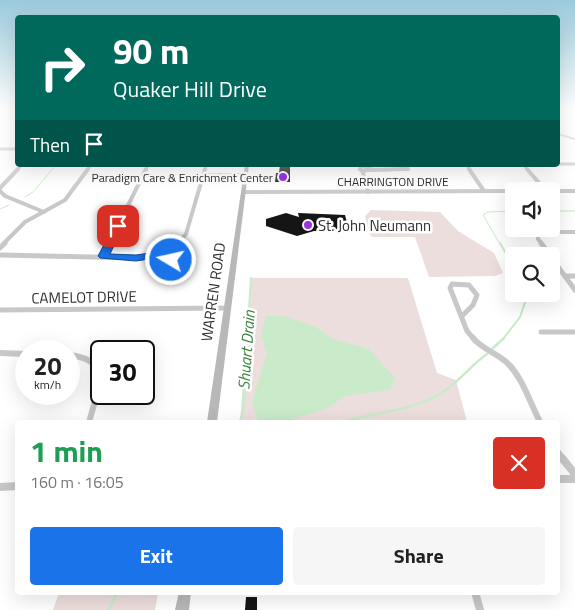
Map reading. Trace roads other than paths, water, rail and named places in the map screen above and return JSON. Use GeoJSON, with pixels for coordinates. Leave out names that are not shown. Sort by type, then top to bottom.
{"type":"FeatureCollection","features":[{"type":"Feature","properties":{"kind":"main road","name":"WARREN ROAD"},"geometry":{"type":"LineString","coordinates":[[212,420],[247,167]]}},
{"type":"Feature","properties":{"kind":"main road"},"geometry":{"type":"LineString","coordinates":[[182,610],[184,595]]}},
{"type":"Feature","properties":{"kind":"street"},"geometry":{"type":"LineString","coordinates":[[0,149],[15,149]]}},
{"type":"Feature","properties":{"kind":"street"},"geometry":{"type":"LineString","coordinates":[[560,164],[575,164]]}},
{"type":"Feature","properties":{"kind":"street"},"geometry":{"type":"LineString","coordinates":[[19,167],[0,189],[5,196],[44,212]]}},
{"type":"Feature","properties":{"kind":"street"},"geometry":{"type":"LineString","coordinates":[[0,248],[20,226],[69,196],[90,167]]}},
{"type":"Feature","properties":{"kind":"street"},"geometry":{"type":"LineString","coordinates":[[103,256],[147,167]]}},
{"type":"Feature","properties":{"kind":"street"},"geometry":{"type":"LineString","coordinates":[[0,255],[136,258],[157,255],[179,243],[186,234],[205,167]]}},
{"type":"Feature","properties":{"kind":"street"},"geometry":{"type":"LineString","coordinates":[[468,167],[484,192]]}},
{"type":"Feature","properties":{"kind":"street"},"geometry":{"type":"LineString","coordinates":[[526,167],[538,182]]}},
{"type":"Feature","properties":{"kind":"street"},"geometry":{"type":"LineString","coordinates":[[368,192],[363,172],[374,168],[408,169]]}},
{"type":"Feature","properties":{"kind":"street"},"geometry":{"type":"LineString","coordinates":[[203,175],[246,175]]}},
{"type":"Feature","properties":{"kind":"street","name":"CHARRINGTON DRIVE"},"geometry":{"type":"LineString","coordinates":[[244,192],[505,191]]}},
{"type":"Feature","properties":{"kind":"street","name":"CHARRINGTON DRIVE"},"geometry":{"type":"LineString","coordinates":[[560,191],[575,191]]}},
{"type":"Feature","properties":{"kind":"street"},"geometry":{"type":"LineString","coordinates":[[544,247],[538,239],[538,234],[542,232],[575,232]]}},
{"type":"Feature","properties":{"kind":"street"},"geometry":{"type":"LineString","coordinates":[[157,255],[171,260],[179,260],[183,255],[179,243]]}},
{"type":"Feature","properties":{"kind":"street"},"geometry":{"type":"LineString","coordinates":[[560,269],[575,290]]}},
{"type":"Feature","properties":{"kind":"street"},"geometry":{"type":"LineString","coordinates":[[565,276],[575,276]]}},
{"type":"Feature","properties":{"kind":"street"},"geometry":{"type":"LineString","coordinates":[[462,316],[473,305],[477,295],[469,285],[452,284],[450,288],[465,327],[474,340],[504,360],[513,369],[539,420]]}},
{"type":"Feature","properties":{"kind":"street","name":"CAMELOT DRIVE"},"geometry":{"type":"LineString","coordinates":[[0,310],[228,308]]}},
{"type":"Feature","properties":{"kind":"street"},"geometry":{"type":"LineString","coordinates":[[541,332],[575,332]]}},
{"type":"Feature","properties":{"kind":"street"},"geometry":{"type":"LineString","coordinates":[[0,352],[15,353]]}},
{"type":"Feature","properties":{"kind":"street"},"geometry":{"type":"LineString","coordinates":[[89,420],[93,405]]}},
{"type":"Feature","properties":{"kind":"street"},"geometry":{"type":"LineString","coordinates":[[560,455],[575,474]]}},
{"type":"Feature","properties":{"kind":"street"},"geometry":{"type":"LineString","coordinates":[[560,479],[575,478]]}},
{"type":"Feature","properties":{"kind":"street"},"geometry":{"type":"LineString","coordinates":[[0,487],[15,486]]}},
{"type":"Feature","properties":{"kind":"street"},"geometry":{"type":"LineString","coordinates":[[476,595],[480,610]]}},
{"type":"Feature","properties":{"kind":"waterway"},"geometry":{"type":"LineString","coordinates":[[25,197],[33,192],[54,167]]}},
{"type":"Feature","properties":{"kind":"waterway"},"geometry":{"type":"LineString","coordinates":[[0,209],[9,205]]}},
{"type":"Feature","properties":{"kind":"waterway"},"geometry":{"type":"LineString","coordinates":[[500,244],[483,215],[488,212],[505,211]]}},
{"type":"Feature","properties":{"kind":"waterway"},"geometry":{"type":"LineString","coordinates":[[560,211],[575,211]]}},
{"type":"Feature","properties":{"kind":"waterway"},"geometry":{"type":"LineString","coordinates":[[500,243],[505,252]]}},
{"type":"Feature","properties":{"kind":"waterway","name":"Shuart Drain"},"geometry":{"type":"LineString","coordinates":[[247,339],[251,278]]}},
{"type":"Feature","properties":{"kind":"waterway"},"geometry":{"type":"LineString","coordinates":[[503,339],[520,317],[525,302]]}},
{"type":"Feature","properties":{"kind":"waterway","name":"Shuart Drain"},"geometry":{"type":"LineString","coordinates":[[241,420],[243,411],[247,338]]}},
{"type":"Feature","properties":{"kind":"waterway"},"geometry":{"type":"LineString","coordinates":[[493,348],[503,339]]}},
{"type":"Feature","properties":{"kind":"waterway"},"geometry":{"type":"LineString","coordinates":[[351,420],[407,407],[432,398],[449,388],[487,354]]}},
{"type":"Feature","properties":{"kind":"waterway"},"geometry":{"type":"LineString","coordinates":[[109,610],[116,595]]}},
{"type":"Feature","properties":{"kind":"place","name":"Paradigm Care & Enrichment Center"},"geometry":{"type":"Point","coordinates":[283,177]}},
{"type":"Feature","properties":{"kind":"place","name":"St. John Neumann"},"geometry":{"type":"Point","coordinates":[308,225]}}]}
